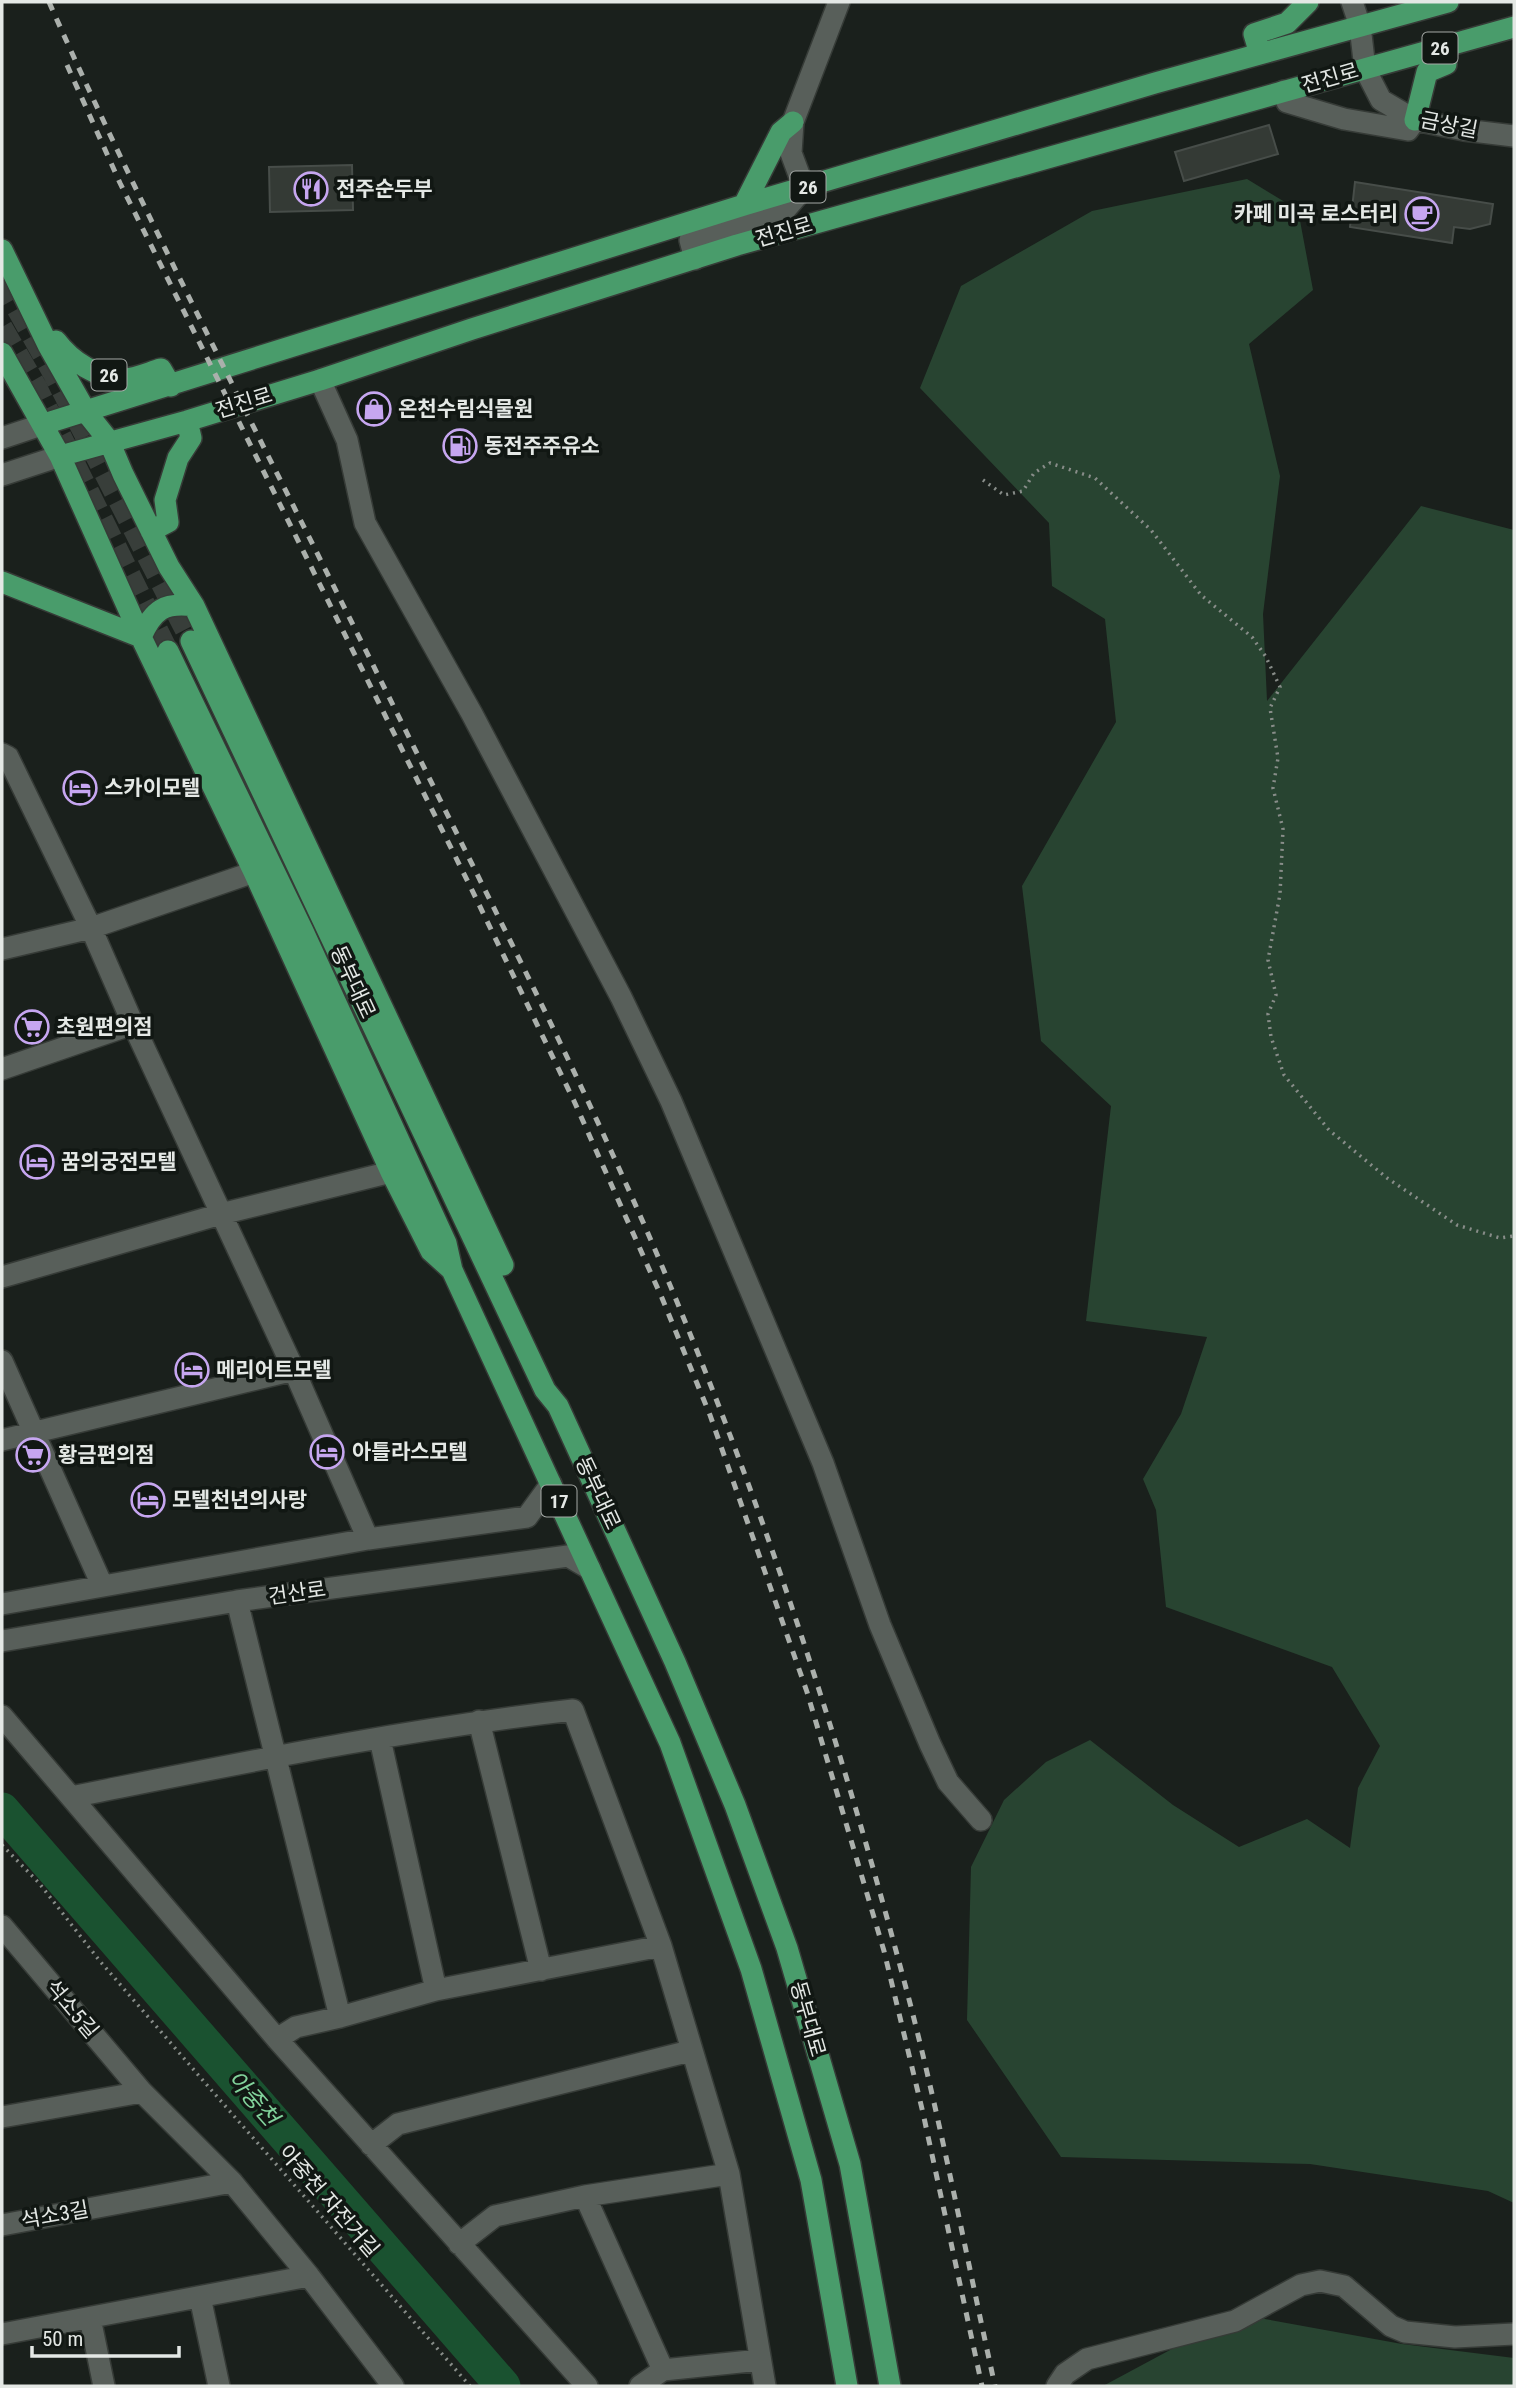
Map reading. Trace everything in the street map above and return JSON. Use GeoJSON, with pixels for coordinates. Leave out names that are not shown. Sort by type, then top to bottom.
{"type":"FeatureCollection","features":[{"type":"Feature","properties":{"kind":"main road"},"geometry":{"type":"LineString","coordinates":[[1260,54],[1254,34],[1287,23],[1308,2]]}},
{"type":"Feature","properties":{"kind":"main road","name":"전진로"},"geometry":{"type":"LineString","coordinates":[[44,424],[744,205],[1447,2]]}},
{"type":"Feature","properties":{"kind":"main road","name":"전진로"},"geometry":{"type":"LineString","coordinates":[[60,456],[320,380],[695,259],[1514,27]]}},
{"type":"Feature","properties":{"kind":"main road"},"geometry":{"type":"LineString","coordinates":[[1415,120],[1427,72],[1446,64],[1445,46]]}},
{"type":"Feature","properties":{"kind":"main road"},"geometry":{"type":"LineString","coordinates":[[744,205],[781,132],[793,122]]}},
{"type":"Feature","properties":{"kind":"main road"},"geometry":{"type":"LineString","coordinates":[[2,250],[48,345],[86,412],[108,441],[169,567],[194,606],[551,1369],[556,1381],[558,1406]]}},
{"type":"Feature","properties":{"kind":"main road","name":"26"},"geometry":{"type":"LineString","coordinates":[[48,345],[56,341],[65,354],[91,370],[124,379],[161,369],[171,386]]}},
{"type":"Feature","properties":{"kind":"main road","name":"동부대로"},"geometry":{"type":"LineString","coordinates":[[2,353],[60,456],[141,637],[254,872],[391,1172],[431,1251],[452,1270]]}},
{"type":"Feature","properties":{"kind":"main road"},"geometry":{"type":"LineString","coordinates":[[151,531],[168,522],[164,500],[178,458],[191,438],[187,421]]}},
{"type":"Feature","properties":{"kind":"main road"},"geometry":{"type":"LineString","coordinates":[[2,582],[141,637],[149,619],[161,609],[178,604],[194,606]]}},
{"type":"Feature","properties":{"kind":"main road","name":"동부대로"},"geometry":{"type":"LineString","coordinates":[[191,641],[545,1390],[558,1406],[680,1674],[735,1805],[787,1948],[850,2164],[890,2386]]}},
{"type":"Feature","properties":{"kind":"main road","name":"동부대로"},"geometry":{"type":"LineString","coordinates":[[168,651],[303,931],[446,1243],[452,1270],[670,1743],[751,1969],[811,2180],[847,2386]]}},
{"type":"Feature","properties":{"kind":"street"},"geometry":{"type":"LineString","coordinates":[[695,259],[691,240],[785,211],[804,188],[791,153],[793,122],[839,2]]}},
{"type":"Feature","properties":{"kind":"street"},"geometry":{"type":"LineString","coordinates":[[1352,2],[1360,26],[1365,69]]}},
{"type":"Feature","properties":{"kind":"street","name":"금상길"},"geometry":{"type":"LineString","coordinates":[[1365,69],[1381,100],[1415,120],[1464,131],[1514,136]]}},
{"type":"Feature","properties":{"kind":"street"},"geometry":{"type":"LineString","coordinates":[[1284,92],[1287,102],[1344,118],[1408,130],[1415,120]]}},
{"type":"Feature","properties":{"kind":"street"},"geometry":{"type":"LineString","coordinates":[[320,380],[347,440],[365,523],[479,726],[621,998],[671,1101],[823,1463],[880,1625],[930,1744],[948,1782],[981,1820]]}},
{"type":"Feature","properties":{"kind":"street"},"geometry":{"type":"LineString","coordinates":[[2,438],[44,424]]}},
{"type":"Feature","properties":{"kind":"street"},"geometry":{"type":"LineString","coordinates":[[2,475],[60,456]]}},
{"type":"Feature","properties":{"kind":"street"},"geometry":{"type":"LineString","coordinates":[[2,754],[8,757],[12,790],[91,928],[294,1370],[368,1539]]}},
{"type":"Feature","properties":{"kind":"street"},"geometry":{"type":"LineString","coordinates":[[2,949],[91,928],[254,872]]}},
{"type":"Feature","properties":{"kind":"street"},"geometry":{"type":"LineString","coordinates":[[2,1069],[133,1024]]}},
{"type":"Feature","properties":{"kind":"street"},"geometry":{"type":"LineString","coordinates":[[2,1277],[221,1214],[391,1172]]}},
{"type":"Feature","properties":{"kind":"street"},"geometry":{"type":"LineString","coordinates":[[2,1361],[103,1585]]}},
{"type":"Feature","properties":{"kind":"street"},"geometry":{"type":"LineString","coordinates":[[2,1440],[294,1370]]}},
{"type":"Feature","properties":{"kind":"street","name":"건산로"},"geometry":{"type":"LineString","coordinates":[[2,1604],[368,1539],[527,1517],[551,1484]]}},
{"type":"Feature","properties":{"kind":"street","name":"건산로"},"geometry":{"type":"LineString","coordinates":[[2,1641],[237,1601],[568,1556],[590,1569]]}},
{"type":"Feature","properties":{"kind":"street"},"geometry":{"type":"LineString","coordinates":[[237,1601],[340,2017]]}},
{"type":"Feature","properties":{"kind":"street"},"geometry":{"type":"LineString","coordinates":[[71,1797],[274,1756],[479,1721],[573,1710],[661,1946],[729,2174],[765,2386]]}},
{"type":"Feature","properties":{"kind":"street"},"geometry":{"type":"LineString","coordinates":[[2,1716],[277,2039],[587,2386]]}},
{"type":"Feature","properties":{"kind":"street"},"geometry":{"type":"LineString","coordinates":[[479,1721],[541,1970]]}},
{"type":"Feature","properties":{"kind":"street"},"geometry":{"type":"LineString","coordinates":[[380,1740],[436,1990]]}},
{"type":"Feature","properties":{"kind":"street","name":"석소5길"},"geometry":{"type":"LineString","coordinates":[[2,1926],[142,2092],[232,2182],[309,2276],[384,2383]]}},
{"type":"Feature","properties":{"kind":"street"},"geometry":{"type":"LineString","coordinates":[[277,2039],[296,2026],[340,2017],[436,1990],[661,1946]]}},
{"type":"Feature","properties":{"kind":"street"},"geometry":{"type":"LineString","coordinates":[[370,2145],[398,2124],[690,2050]]}},
{"type":"Feature","properties":{"kind":"street"},"geometry":{"type":"LineString","coordinates":[[2,2117],[142,2092]]}},
{"type":"Feature","properties":{"kind":"street"},"geometry":{"type":"LineString","coordinates":[[458,2244],[495,2216],[585,2196],[729,2174]]}},
{"type":"Feature","properties":{"kind":"street","name":"석소3길"},"geometry":{"type":"LineString","coordinates":[[2,2225],[232,2182]]}},
{"type":"Feature","properties":{"kind":"street"},"geometry":{"type":"LineString","coordinates":[[585,2196],[663,2370]]}},
{"type":"Feature","properties":{"kind":"street"},"geometry":{"type":"LineString","coordinates":[[2,2334],[309,2276]]}},
{"type":"Feature","properties":{"kind":"street"},"geometry":{"type":"LineString","coordinates":[[1057,2386],[1065,2374],[1087,2359],[1235,2320],[1301,2284],[1320,2281],[1344,2286],[1391,2326],[1405,2332],[1455,2337],[1514,2334]]}},
{"type":"Feature","properties":{"kind":"street"},"geometry":{"type":"LineString","coordinates":[[200,2297],[219,2386]]}},
{"type":"Feature","properties":{"kind":"street"},"geometry":{"type":"LineString","coordinates":[[90,2318],[103,2386]]}},
{"type":"Feature","properties":{"kind":"street"},"geometry":{"type":"LineString","coordinates":[[640,2386],[663,2370],[760,2360]]}},
{"type":"Feature","properties":{"kind":"path"},"geometry":{"type":"LineString","coordinates":[[983,481],[1004,495],[1023,491],[1034,473],[1050,463],[1095,478],[1151,530],[1201,595],[1252,637],[1266,657],[1280,687],[1270,708],[1278,758],[1273,788],[1283,829],[1280,894],[1268,960],[1276,995],[1268,1014],[1271,1037],[1284,1075],[1329,1130],[1387,1178],[1457,1225],[1500,1238],[1514,1237]]}},
{"type":"Feature","properties":{"kind":"path","name":"아중천 자전거길"},"geometry":{"type":"LineString","coordinates":[[2,1844],[39,1883],[99,1960],[222,2103],[470,2386]]}},
{"type":"Feature","properties":{"kind":"green space"},"geometry":{"type":"Polygon","coordinates":[[[1247,179],[1298,210],[1313,290],[1249,344],[1280,476],[1263,614],[1267,701],[1421,506],[1514,530],[1514,2203],[1488,2191],[1310,2164],[1061,2157],[967,2020],[971,1867],[1004,1800],[1046,1762],[1090,1740],[1173,1805],[1239,1847],[1307,1819],[1350,1848],[1358,1788],[1380,1746],[1332,1667],[1166,1607],[1156,1510],[1143,1479],[1181,1414],[1207,1337],[1086,1321],[1111,1106],[1041,1041],[1022,886],[1116,722],[1105,619],[1052,586],[1049,523],[920,388],[961,286],[1092,211],[1247,179]]]}},
{"type":"Feature","properties":{"kind":"green space"},"geometry":{"type":"Polygon","coordinates":[[[1237,2314],[1402,2344],[1514,2358],[1514,2386],[1103,2386],[1237,2314]]]}},
{"type":"Feature","properties":{"kind":"building"},"geometry":{"type":"Polygon","coordinates":[[[1269,125],[1278,154],[1184,181],[1175,152],[1269,125]]]}},
{"type":"Feature","properties":{"kind":"building","name":"전주순두부"},"geometry":{"type":"Polygon","coordinates":[[[352,165],[353,210],[270,212],[269,167],[352,165]]]}},
{"type":"Feature","properties":{"kind":"building","name":"카페 미곡 로스터리"},"geometry":{"type":"Polygon","coordinates":[[[1355,182],[1493,204],[1490,224],[1470,229],[1454,227],[1452,243],[1350,227],[1355,182]]]}},
{"type":"Feature","properties":{"kind":"waterway","name":"아중천"},"geometry":{"type":"LineString","coordinates":[[2,1810],[503,2386]]}},
{"type":"Feature","properties":{"kind":"tunnel"},"geometry":{"type":"LineString","coordinates":[[2,282],[54,375],[191,641]]}},
{"type":"Feature","properties":{"kind":"tunnel"},"geometry":{"type":"LineString","coordinates":[[2,327],[36,386],[168,651]]}},
{"type":"Feature","properties":{"kind":"railway"},"geometry":{"type":"LineString","coordinates":[[49,2],[173,265],[579,1082],[659,1259],[718,1403],[809,1659],[888,1920],[934,2101],[995,2386]]}},
{"type":"Feature","properties":{"kind":"railway"},"geometry":{"type":"LineString","coordinates":[[67,65],[120,183],[574,1101],[662,1298],[710,1415],[807,1692],[884,1951],[923,2113],[982,2386]]}},
{"type":"Feature","properties":{"kind":"place","name":"전주순두부"},"geometry":{"type":"Point","coordinates":[311,189]}},
{"type":"Feature","properties":{"kind":"place","name":"카페 미곡 로스터리"},"geometry":{"type":"Point","coordinates":[1422,214]}},
{"type":"Feature","properties":{"kind":"place","name":"온천수림식물원"},"geometry":{"type":"Point","coordinates":[374,409]}},
{"type":"Feature","properties":{"kind":"place","name":"동전주주유소"},"geometry":{"type":"Point","coordinates":[460,446]}},
{"type":"Feature","properties":{"kind":"place","name":"스카이모텔"},"geometry":{"type":"Point","coordinates":[80,788]}},
{"type":"Feature","properties":{"kind":"place","name":"초원편의점"},"geometry":{"type":"Point","coordinates":[32,1027]}},
{"type":"Feature","properties":{"kind":"place","name":"꿈의궁전모텔"},"geometry":{"type":"Point","coordinates":[37,1162]}},
{"type":"Feature","properties":{"kind":"place","name":"메리어트모텔"},"geometry":{"type":"Point","coordinates":[192,1370]}},
{"type":"Feature","properties":{"kind":"place","name":"아틀라스모텔"},"geometry":{"type":"Point","coordinates":[327,1452]}},
{"type":"Feature","properties":{"kind":"place","name":"황금편의점"},"geometry":{"type":"Point","coordinates":[33,1455]}},
{"type":"Feature","properties":{"kind":"place","name":"모텔천년의사랑"},"geometry":{"type":"Point","coordinates":[148,1500]}}]}
